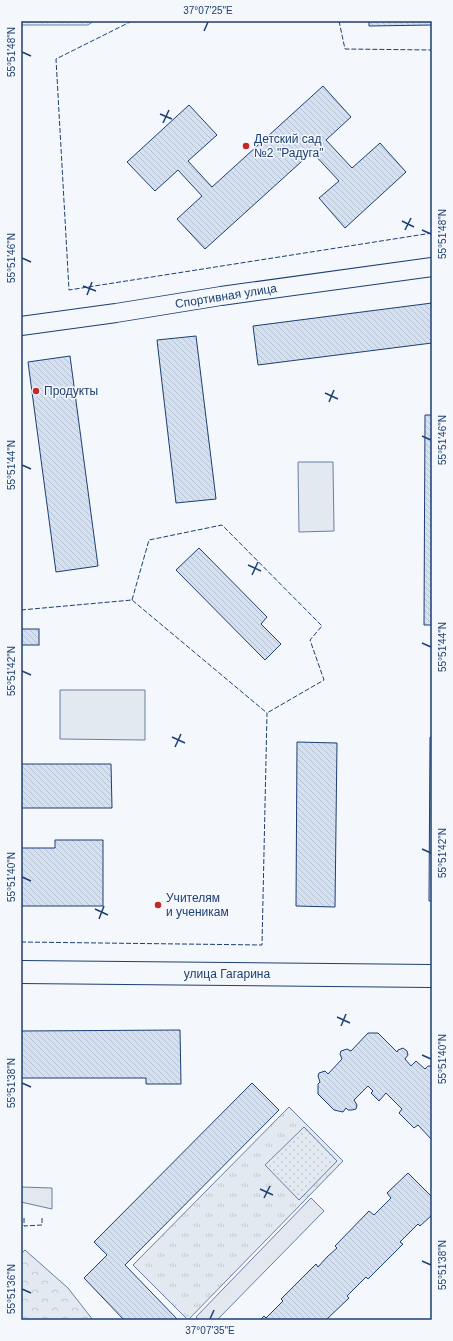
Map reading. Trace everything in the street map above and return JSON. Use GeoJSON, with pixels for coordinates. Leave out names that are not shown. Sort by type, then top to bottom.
{"type":"FeatureCollection","features":[{"type":"Feature","properties":{"kind":"street","name":"Спортивная улица"},"geometry":{"type":"LineString","coordinates":[[21,326],[116,313],[221,296],[432,267]]}},
{"type":"Feature","properties":{"kind":"street","name":"улица Гагарина"},"geometry":{"type":"LineString","coordinates":[[21,972],[432,976]]}},
{"type":"Feature","properties":{"kind":"green space"},"geometry":{"type":"Polygon","coordinates":[[[21,21],[94,21],[88,25],[21,25],[21,21]]]}},
{"type":"Feature","properties":{"kind":"green space"},"geometry":{"type":"Polygon","coordinates":[[[298,462],[333,462],[334,531],[299,532],[298,462]]]}},
{"type":"Feature","properties":{"kind":"green space"},"geometry":{"type":"Polygon","coordinates":[[[60,690],[145,690],[145,740],[60,739],[60,690]]]}},
{"type":"Feature","properties":{"kind":"green space"},"geometry":{"type":"Polygon","coordinates":[[[289,1107],[343,1161],[188,1320],[133,1265],[289,1107]]]}},
{"type":"Feature","properties":{"kind":"green space"},"geometry":{"type":"Polygon","coordinates":[[[304,1127],[337,1161],[299,1200],[265,1165],[304,1127]]]}},
{"type":"Feature","properties":{"kind":"green space"},"geometry":{"type":"Polygon","coordinates":[[[25,1250],[68,1288],[93,1320],[21,1320],[21,1254],[25,1250]]]}},
{"type":"Feature","properties":{"kind":"shaded area"},"geometry":{"type":"Polygon","coordinates":[[[21,1187],[52,1188],[52,1209],[21,1202],[21,1187]]]}},
{"type":"Feature","properties":{"kind":"shaded area"},"geometry":{"type":"Polygon","coordinates":[[[311,1198],[324,1211],[217,1320],[199,1320],[196,1317],[311,1198]]]}},
{"type":"Feature","properties":{"kind":"building"},"geometry":{"type":"Polygon","coordinates":[[[369,21],[432,21],[432,25],[369,26],[369,21]]]}},
{"type":"Feature","properties":{"kind":"building"},"geometry":{"type":"Polygon","coordinates":[[[323,86],[351,117],[326,140],[352,168],[380,143],[406,172],[345,228],[319,198],[339,181],[312,152],[205,249],[177,219],[202,196],[178,170],[155,191],[127,162],[189,105],[217,135],[188,161],[212,187],[323,86]]]}},
{"type":"Feature","properties":{"kind":"building"},"geometry":{"type":"Polygon","coordinates":[[[432,303],[432,343],[258,365],[253,326],[432,303]]]}},
{"type":"Feature","properties":{"kind":"building"},"geometry":{"type":"Polygon","coordinates":[[[196,336],[216,499],[176,503],[157,340],[196,336]]]}},
{"type":"Feature","properties":{"kind":"building"},"geometry":{"type":"Polygon","coordinates":[[[70,356],[98,566],[56,572],[28,362],[70,356]]]}},
{"type":"Feature","properties":{"kind":"building"},"geometry":{"type":"Polygon","coordinates":[[[425,415],[432,415],[432,625],[424,625],[425,415]]]}},
{"type":"Feature","properties":{"kind":"building"},"geometry":{"type":"Polygon","coordinates":[[[199,548],[267,617],[261,624],[281,644],[265,660],[176,570],[199,548]]]}},
{"type":"Feature","properties":{"kind":"building"},"geometry":{"type":"Polygon","coordinates":[[[21,629],[39,629],[39,645],[21,645],[21,629]]]}},
{"type":"Feature","properties":{"kind":"building"},"geometry":{"type":"Polygon","coordinates":[[[430,737],[432,737],[432,901],[429,901],[430,737]]]}},
{"type":"Feature","properties":{"kind":"building"},"geometry":{"type":"Polygon","coordinates":[[[297,742],[337,743],[335,907],[296,906],[297,742]]]}},
{"type":"Feature","properties":{"kind":"building"},"geometry":{"type":"Polygon","coordinates":[[[21,764],[111,764],[112,808],[21,808],[21,764]]]}},
{"type":"Feature","properties":{"kind":"building"},"geometry":{"type":"Polygon","coordinates":[[[55,840],[103,840],[103,906],[21,906],[21,848],[55,848],[55,840]]]}},
{"type":"Feature","properties":{"kind":"building"},"geometry":{"type":"Polygon","coordinates":[[[180,1030],[181,1084],[146,1084],[146,1078],[21,1078],[21,1031],[180,1030]]]}},
{"type":"Feature","properties":{"kind":"building"},"geometry":{"type":"Polygon","coordinates":[[[368,1033],[378,1033],[397,1052],[403,1048],[407,1051],[408,1055],[405,1059],[411,1066],[416,1061],[425,1069],[428,1066],[432,1066],[432,1140],[418,1125],[414,1128],[399,1113],[402,1109],[386,1093],[379,1101],[371,1093],[373,1091],[368,1086],[354,1100],[357,1105],[356,1109],[348,1110],[346,1108],[343,1112],[334,1110],[318,1094],[318,1084],[320,1082],[318,1076],[319,1073],[325,1071],[328,1074],[342,1059],[340,1054],[341,1051],[347,1049],[351,1051],[368,1033]]]}},
{"type":"Feature","properties":{"kind":"building"},"geometry":{"type":"Polygon","coordinates":[[[252,1083],[279,1110],[125,1265],[178,1320],[124,1320],[84,1278],[107,1255],[94,1242],[252,1083]]]}},
{"type":"Feature","properties":{"kind":"building"},"geometry":{"type":"Polygon","coordinates":[[[408,1173],[432,1197],[432,1215],[420,1226],[418,1224],[400,1242],[403,1244],[368,1279],[366,1277],[347,1296],[349,1298],[326,1320],[260,1320],[264,1316],[266,1318],[283,1301],[281,1299],[316,1264],[318,1267],[337,1248],[335,1246],[369,1211],[374,1215],[391,1198],[387,1193],[408,1173]]]}},
{"type":"Feature","properties":{"kind":"fence"},"geometry":{"type":"LineString","coordinates":[[132,21],[56,59],[69,290],[432,233]]}},
{"type":"Feature","properties":{"kind":"fence"},"geometry":{"type":"LineString","coordinates":[[339,21],[345,49],[432,50]]}},
{"type":"Feature","properties":{"kind":"fence"},"geometry":{"type":"LineString","coordinates":[[132,600],[149,540],[222,525],[322,626],[310,640],[324,680],[267,713]]}},
{"type":"Feature","properties":{"kind":"fence"},"geometry":{"type":"LineString","coordinates":[[21,610],[132,600],[267,713]]}},
{"type":"Feature","properties":{"kind":"fence"},"geometry":{"type":"LineString","coordinates":[[21,942],[262,945],[267,713]]}},
{"type":"Feature","properties":{"kind":"fence"},"geometry":{"type":"LineString","coordinates":[[24,1218],[24,1226],[42,1225],[42,1217]]}},
{"type":"Feature","properties":{"kind":"place","name":"Детский сад №2 \"Радуга\""},"geometry":{"type":"Point","coordinates":[246,146]}},
{"type":"Feature","properties":{"kind":"place","name":"Продукты"},"geometry":{"type":"Point","coordinates":[36,391]}},
{"type":"Feature","properties":{"kind":"place","name":"Учителям и ученикам"},"geometry":{"type":"Point","coordinates":[158,905]}}]}
